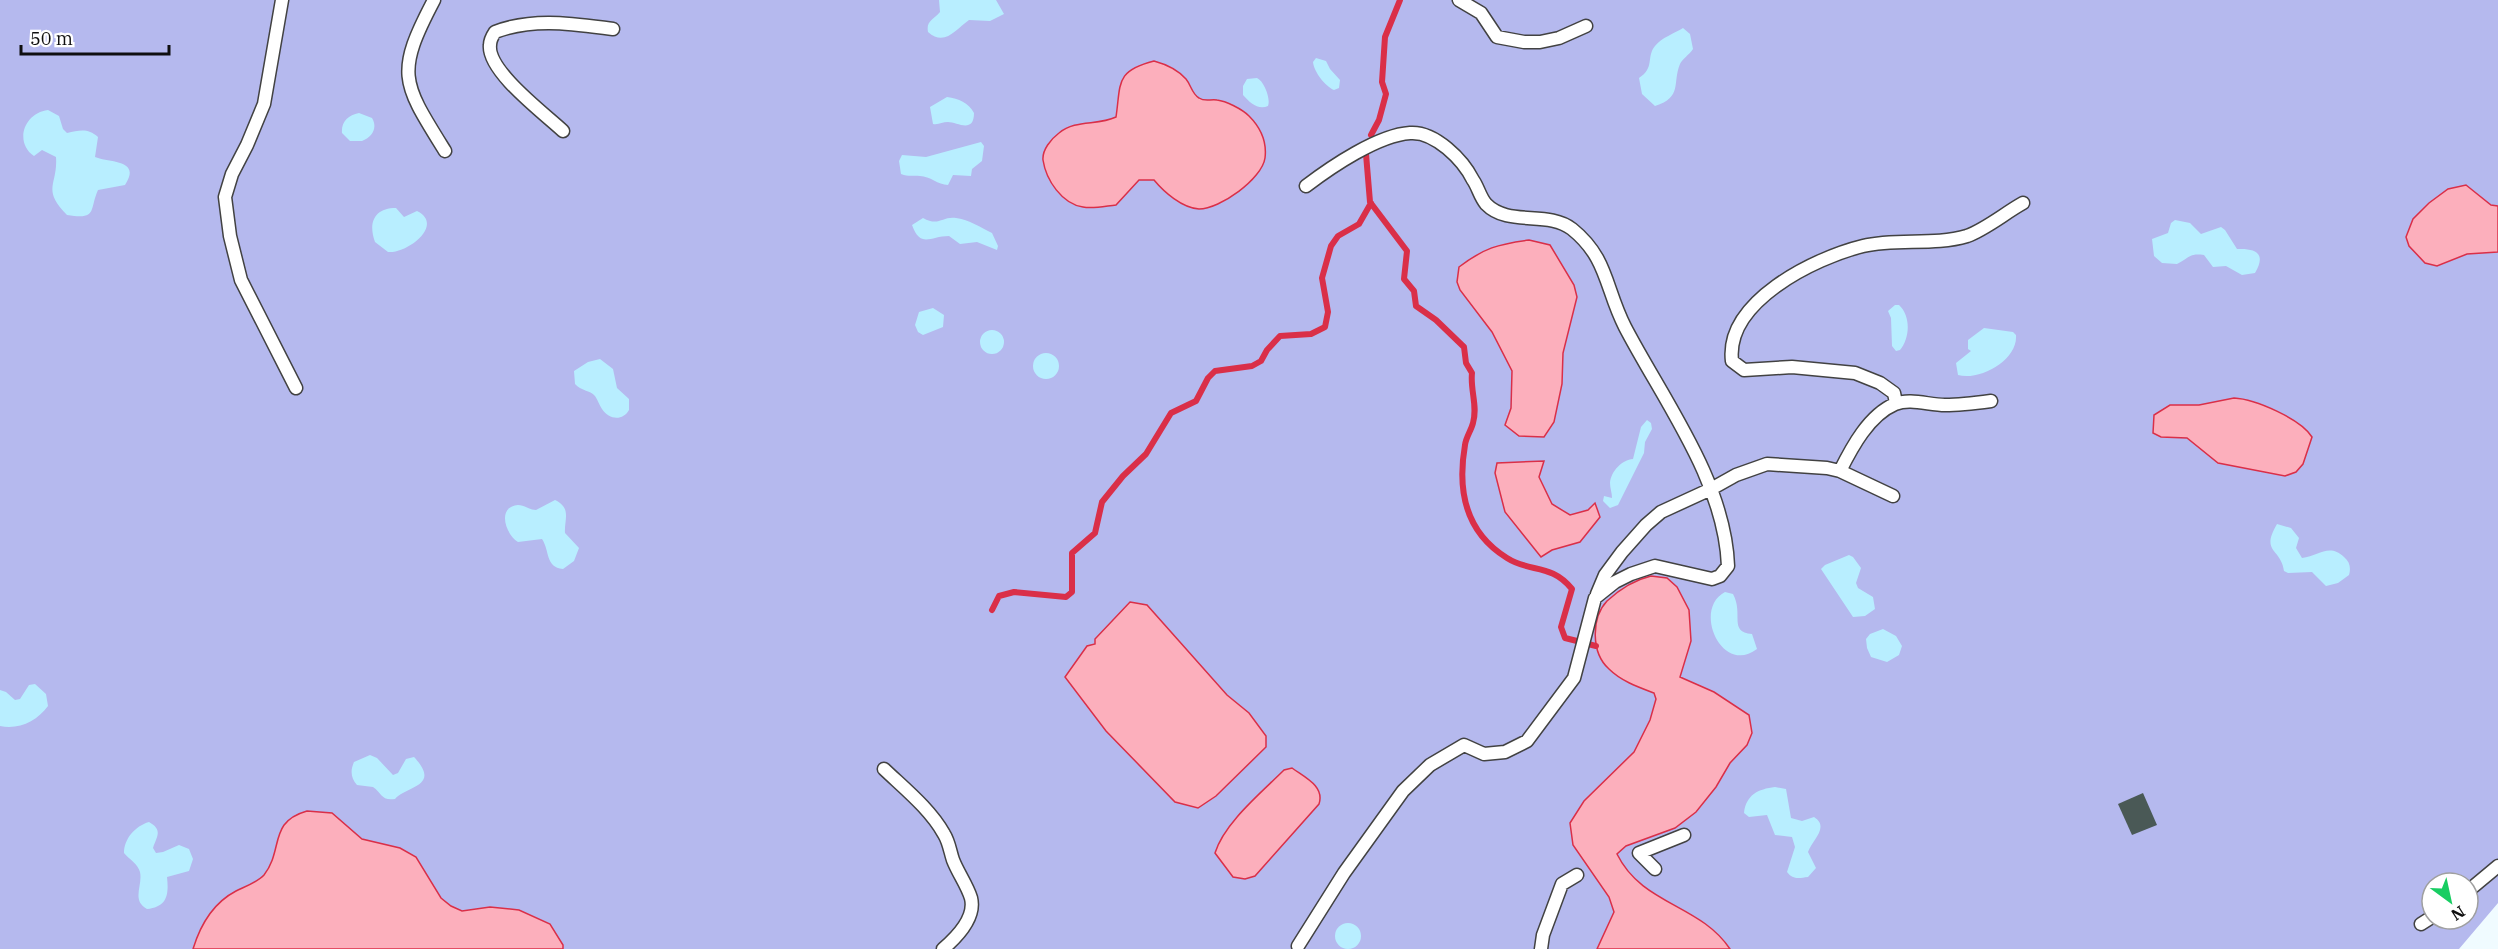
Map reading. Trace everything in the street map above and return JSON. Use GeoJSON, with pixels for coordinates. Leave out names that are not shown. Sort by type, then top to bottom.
{"type":"FeatureCollection","features":[{"type":"Feature","properties":{"kind":"lane"},"geometry":{"type":"LineString","coordinates":[[282,0],[264,104],[248,145],[232,174],[225,197],[230,236],[241,280],[296,388]]}},
{"type":"Feature","properties":{"kind":"lane"},"geometry":{"type":"LineString","coordinates":[[434,0],[414,37],[407,68],[408,84],[415,102],[445,151]]}},
{"type":"Feature","properties":{"kind":"lane"},"geometry":{"type":"LineString","coordinates":[[1459,0],[1481,13],[1497,37],[1524,42],[1559,38],[1586,26]]}},
{"type":"Feature","properties":{"kind":"lane"},"geometry":{"type":"LineString","coordinates":[[563,131],[513,85],[495,64],[490,45],[495,32],[510,26],[561,22],[613,29]]}},
{"type":"Feature","properties":{"kind":"lane"},"geometry":{"type":"LineString","coordinates":[[1306,186],[1334,165],[1360,151],[1384,140],[1411,132],[1435,139],[1450,152],[1472,177],[1484,202],[1493,210],[1554,221],[1569,226],[1596,254],[1605,272],[1623,324],[1711,489],[1727,544],[1728,566],[1720,576],[1712,579],[1655,566],[1615,582],[1595,598]]}},
{"type":"Feature","properties":{"kind":"lane"},"geometry":{"type":"LineString","coordinates":[[1896,403],[1894,393],[1880,383],[1855,373],[1792,367],[1744,370],[1732,361],[1730,348],[1737,328],[1762,297],[1812,263],[1864,246],[1951,240],[1970,235],[2023,203]]}},
{"type":"Feature","properties":{"kind":"lane"},"geometry":{"type":"LineString","coordinates":[[1840,471],[1852,448],[1878,414],[1896,403],[1918,402],[1943,405],[1991,401]]}},
{"type":"Feature","properties":{"kind":"lane"},"geometry":{"type":"LineString","coordinates":[[1298,946],[1344,873],[1403,791],[1430,765],[1464,745],[1484,754],[1504,752],[1527,741],[1574,678],[1595,598],[1605,575],[1646,525],[1661,512],[1711,489],[1736,474],[1767,464],[1840,471],[1893,496]]}},
{"type":"Feature","properties":{"kind":"lane"},"geometry":{"type":"LineString","coordinates":[[884,769],[936,821],[945,835],[953,861],[971,898],[972,908],[968,921],[943,949]]}},
{"type":"Feature","properties":{"kind":"lane"},"geometry":{"type":"LineString","coordinates":[[1655,869],[1640,853],[1684,835]]}},
{"type":"Feature","properties":{"kind":"lane"},"geometry":{"type":"LineString","coordinates":[[2480,881],[2498,866]]}},
{"type":"Feature","properties":{"kind":"lane"},"geometry":{"type":"LineString","coordinates":[[1541,949],[1543,935],[1562,885],[1577,875]]}},
{"type":"Feature","properties":{"kind":"shaded area"},"geometry":{"type":"Polygon","coordinates":[[[0,0],[2498,0],[2498,903],[2480,924],[2480,871],[2420,871],[2420,931],[2474,931],[2459,949],[0,949],[0,0]]]}},
{"type":"Feature","properties":{"kind":"shaded area"},"geometry":{"type":"Polygon","coordinates":[[[1154,61],[1183,76],[1199,98],[1225,102],[1249,116],[1264,141],[1265,158],[1262,166],[1239,191],[1208,208],[1193,208],[1180,203],[1154,180],[1139,180],[1116,205],[1087,208],[1068,201],[1051,183],[1045,168],[1043,156],[1048,145],[1056,135],[1072,126],[1116,117],[1120,87],[1126,74],[1132,69],[1154,61]]]}},
{"type":"Feature","properties":{"kind":"shaded area"},"geometry":{"type":"Polygon","coordinates":[[[2466,185],[2491,205],[2498,206],[2498,252],[2467,254],[2437,266],[2425,263],[2409,246],[2406,237],[2413,219],[2448,189],[2466,185]]]}},
{"type":"Feature","properties":{"kind":"shaded area"},"geometry":{"type":"Polygon","coordinates":[[[1529,240],[1550,245],[1574,285],[1577,297],[1563,353],[1562,384],[1554,422],[1544,437],[1519,436],[1505,425],[1511,408],[1512,371],[1492,332],[1460,290],[1457,282],[1459,267],[1476,255],[1500,245],[1529,240]]]}},
{"type":"Feature","properties":{"kind":"shaded area"},"geometry":{"type":"Polygon","coordinates":[[[2234,398],[2254,402],[2277,411],[2298,423],[2312,437],[2303,464],[2296,472],[2285,476],[2218,463],[2187,438],[2161,437],[2153,433],[2154,415],[2170,405],[2199,405],[2234,398]]]}},
{"type":"Feature","properties":{"kind":"shaded area"},"geometry":{"type":"Polygon","coordinates":[[[1544,461],[1539,477],[1552,504],[1570,515],[1588,510],[1595,503],[1600,517],[1580,542],[1552,550],[1541,557],[1505,512],[1495,473],[1497,463],[1544,461]]]}},
{"type":"Feature","properties":{"kind":"shaded area"},"geometry":{"type":"Polygon","coordinates":[[[1651,576],[1667,578],[1677,587],[1689,610],[1691,641],[1680,677],[1714,692],[1749,715],[1752,733],[1747,745],[1730,763],[1716,787],[1696,812],[1675,828],[1626,846],[1617,854],[1628,871],[1641,884],[1703,922],[1718,934],[1730,949],[1597,949],[1614,912],[1609,897],[1573,845],[1570,823],[1584,801],[1634,752],[1650,720],[1656,699],[1654,693],[1624,680],[1603,662],[1596,645],[1598,617],[1607,601],[1617,593],[1651,576]]]}},
{"type":"Feature","properties":{"kind":"shaded area"},"geometry":{"type":"Polygon","coordinates":[[[1130,602],[1147,605],[1227,695],[1249,713],[1266,736],[1266,747],[1216,796],[1198,808],[1175,802],[1106,731],[1065,677],[1087,646],[1095,644],[1095,639],[1130,602]]]}},
{"type":"Feature","properties":{"kind":"shaded area"},"geometry":{"type":"Polygon","coordinates":[[[1292,768],[1316,787],[1319,792],[1319,804],[1255,876],[1245,879],[1233,877],[1215,853],[1226,830],[1284,770],[1292,768]]]}},
{"type":"Feature","properties":{"kind":"shaded area"},"geometry":{"type":"Polygon","coordinates":[[[307,811],[332,813],[362,839],[400,848],[416,857],[441,898],[451,906],[462,911],[490,907],[519,910],[550,924],[563,945],[563,949],[193,949],[208,916],[228,896],[264,875],[274,856],[282,829],[295,816],[307,811]]]}},
{"type":"Feature","properties":{"kind":"sand"},"geometry":{"type":"Polygon","coordinates":[[[939,0],[996,0],[1004,14],[990,21],[969,20],[950,35],[940,38],[928,32],[928,25],[940,12],[939,0]]]}},
{"type":"Feature","properties":{"kind":"sand"},"geometry":{"type":"Polygon","coordinates":[[[1683,28],[1690,34],[1693,49],[1680,64],[1673,94],[1655,106],[1642,94],[1639,78],[1649,66],[1655,46],[1664,38],[1683,28]]]}},
{"type":"Feature","properties":{"kind":"sand"},"geometry":{"type":"Polygon","coordinates":[[[1316,58],[1326,61],[1340,80],[1339,88],[1334,90],[1320,78],[1313,62],[1316,58]]]}},
{"type":"Feature","properties":{"kind":"sand"},"geometry":{"type":"Polygon","coordinates":[[[1257,78],[1266,90],[1269,99],[1268,106],[1254,105],[1243,95],[1243,86],[1247,79],[1257,78]]]}},
{"type":"Feature","properties":{"kind":"sand"},"geometry":{"type":"Polygon","coordinates":[[[947,97],[969,106],[974,113],[971,123],[968,125],[948,122],[933,124],[930,107],[947,97]]]}},
{"type":"Feature","properties":{"kind":"sand"},"geometry":{"type":"Polygon","coordinates":[[[48,110],[59,116],[63,129],[67,133],[84,131],[91,132],[98,137],[95,157],[122,164],[129,170],[129,177],[125,185],[98,190],[88,215],[67,215],[59,206],[52,187],[56,157],[42,150],[34,156],[24,143],[23,136],[28,122],[33,116],[48,110]]]}},
{"type":"Feature","properties":{"kind":"sand"},"geometry":{"type":"Polygon","coordinates":[[[359,113],[372,118],[374,129],[371,135],[362,141],[350,141],[342,133],[344,122],[352,115],[359,113]]]}},
{"type":"Feature","properties":{"kind":"sand"},"geometry":{"type":"Polygon","coordinates":[[[981,142],[984,146],[982,161],[972,169],[971,176],[953,175],[948,185],[924,176],[901,174],[899,161],[902,155],[926,157],[981,142]]]}},
{"type":"Feature","properties":{"kind":"sand"},"geometry":{"type":"Polygon","coordinates":[[[396,208],[404,217],[417,211],[425,217],[427,224],[425,231],[413,244],[388,252],[375,242],[373,223],[382,211],[396,208]]]}},
{"type":"Feature","properties":{"kind":"sand"},"geometry":{"type":"Polygon","coordinates":[[[923,218],[933,222],[956,218],[970,222],[992,233],[998,246],[997,250],[977,242],[960,244],[949,236],[923,239],[915,232],[912,225],[923,218]]]}},
{"type":"Feature","properties":{"kind":"sand"},"geometry":{"type":"Polygon","coordinates":[[[2175,220],[2190,223],[2201,234],[2221,227],[2237,249],[2257,253],[2260,261],[2255,273],[2242,275],[2226,266],[2213,267],[2204,255],[2192,255],[2177,264],[2162,263],[2154,256],[2152,239],[2168,233],[2171,223],[2175,220]]]}},
{"type":"Feature","properties":{"kind":"sand"},"geometry":{"type":"Polygon","coordinates":[[[1895,305],[1899,305],[1906,315],[1908,327],[1903,345],[1900,350],[1896,351],[1892,346],[1891,318],[1888,311],[1895,305]]]}},
{"type":"Feature","properties":{"kind":"sand"},"geometry":{"type":"Polygon","coordinates":[[[933,308],[944,315],[943,327],[923,335],[918,332],[915,325],[919,312],[933,308]]]}},
{"type":"Feature","properties":{"kind":"sand"},"geometry":{"type":"Polygon","coordinates":[[[1984,328],[2013,332],[2016,335],[2011,353],[1987,372],[1977,375],[1958,375],[1956,363],[1971,351],[1968,349],[1968,340],[1984,328]]]}},
{"type":"Feature","properties":{"kind":"sand"},"geometry":{"type":"Polygon","coordinates":[[[992,330],[1000,334],[1004,342],[1000,350],[992,354],[984,350],[980,342],[984,334],[992,330]]]}},
{"type":"Feature","properties":{"kind":"sand"},"geometry":{"type":"Polygon","coordinates":[[[1046,353],[1055,357],[1059,366],[1055,375],[1046,379],[1037,375],[1033,366],[1037,357],[1046,353]]]}},
{"type":"Feature","properties":{"kind":"sand"},"geometry":{"type":"Polygon","coordinates":[[[600,359],[613,369],[617,388],[629,399],[629,410],[623,416],[616,418],[605,413],[593,394],[575,384],[574,371],[588,362],[600,359]]]}},
{"type":"Feature","properties":{"kind":"sand"},"geometry":{"type":"Polygon","coordinates":[[[1647,420],[1651,423],[1652,429],[1645,442],[1644,453],[1618,505],[1610,508],[1603,501],[1604,496],[1612,498],[1610,483],[1612,474],[1621,464],[1633,459],[1641,427],[1647,420]]]}},
{"type":"Feature","properties":{"kind":"sand"},"geometry":{"type":"Polygon","coordinates":[[[555,500],[564,507],[565,533],[579,548],[574,561],[563,569],[553,565],[542,539],[518,542],[510,534],[505,522],[507,511],[511,507],[520,505],[536,510],[555,500]]]}},
{"type":"Feature","properties":{"kind":"sand"},"geometry":{"type":"Polygon","coordinates":[[[2277,524],[2291,528],[2299,538],[2296,548],[2302,558],[2334,551],[2348,561],[2349,575],[2338,583],[2326,586],[2312,572],[2288,573],[2284,571],[2270,540],[2277,524]]]}},
{"type":"Feature","properties":{"kind":"sand"},"geometry":{"type":"Polygon","coordinates":[[[1849,555],[1861,568],[1856,583],[1858,588],[1873,597],[1875,609],[1865,616],[1853,617],[1821,569],[1849,555]]]}},
{"type":"Feature","properties":{"kind":"sand"},"geometry":{"type":"Polygon","coordinates":[[[1725,592],[1733,594],[1736,601],[1738,626],[1745,633],[1752,634],[1757,649],[1744,655],[1733,654],[1723,647],[1715,637],[1711,625],[1711,612],[1715,600],[1725,592]]]}},
{"type":"Feature","properties":{"kind":"sand"},"geometry":{"type":"Polygon","coordinates":[[[1883,629],[1896,636],[1902,646],[1899,655],[1887,662],[1871,657],[1867,648],[1866,639],[1870,634],[1883,629]]]}},
{"type":"Feature","properties":{"kind":"sand"},"geometry":{"type":"Polygon","coordinates":[[[35,684],[46,694],[48,706],[44,711],[27,723],[14,727],[0,726],[0,690],[15,700],[20,699],[29,685],[35,684]]]}},
{"type":"Feature","properties":{"kind":"sand"},"geometry":{"type":"Polygon","coordinates":[[[370,755],[377,758],[393,775],[398,773],[406,759],[414,757],[422,767],[423,780],[395,799],[384,798],[373,787],[357,785],[353,780],[354,762],[370,755]]]}},
{"type":"Feature","properties":{"kind":"sand"},"geometry":{"type":"Polygon","coordinates":[[[1775,787],[1786,789],[1791,818],[1802,821],[1814,817],[1820,825],[1818,834],[1808,852],[1816,868],[1808,877],[1794,877],[1787,872],[1795,847],[1792,837],[1775,835],[1767,815],[1749,817],[1744,813],[1750,797],[1763,789],[1775,787]]]}},
{"type":"Feature","properties":{"kind":"sand"},"geometry":{"type":"Polygon","coordinates":[[[149,822],[157,831],[153,848],[156,853],[179,845],[189,849],[193,859],[189,871],[167,877],[168,889],[163,903],[147,909],[142,905],[139,897],[141,877],[139,869],[124,853],[131,834],[149,822]]]}},
{"type":"Feature","properties":{"kind":"sand"},"geometry":{"type":"Polygon","coordinates":[[[1348,923],[1357,927],[1361,936],[1357,945],[1348,949],[1339,945],[1335,936],[1339,927],[1348,923]]]}},
{"type":"Feature","properties":{"kind":"building"},"geometry":{"type":"Polygon","coordinates":[[[2143,793],[2157,825],[2132,835],[2118,804],[2143,793]]]}},
{"type":"Feature","properties":{"kind":"waterway"},"geometry":{"type":"LineString","coordinates":[[1371,135],[1379,120],[1386,94],[1382,82],[1385,37],[1400,0]]}},
{"type":"Feature","properties":{"kind":"waterway"},"geometry":{"type":"LineString","coordinates":[[1366,154],[1370,202],[1407,251],[1404,279],[1414,291],[1416,306],[1436,320],[1464,347],[1466,363],[1472,373],[1474,417],[1466,442],[1462,478],[1467,509],[1473,523],[1493,548],[1507,558],[1524,566],[1556,575],[1572,589],[1561,627],[1565,638],[1577,641]]}},
{"type":"Feature","properties":{"kind":"waterway"},"geometry":{"type":"LineString","coordinates":[[992,610],[999,596],[1014,592],[1066,597],[1072,592],[1072,553],[1095,533],[1102,502],[1123,476],[1146,454],[1171,413],[1196,401],[1208,378],[1215,371],[1252,366],[1261,361],[1267,350],[1280,336],[1311,334],[1325,327],[1328,312],[1322,278],[1331,246],[1338,236],[1359,224],[1371,203]]}},
{"type":"Feature","properties":{"kind":"waterway"},"geometry":{"type":"LineString","coordinates":[[1588,644],[1596,646]]}}]}
